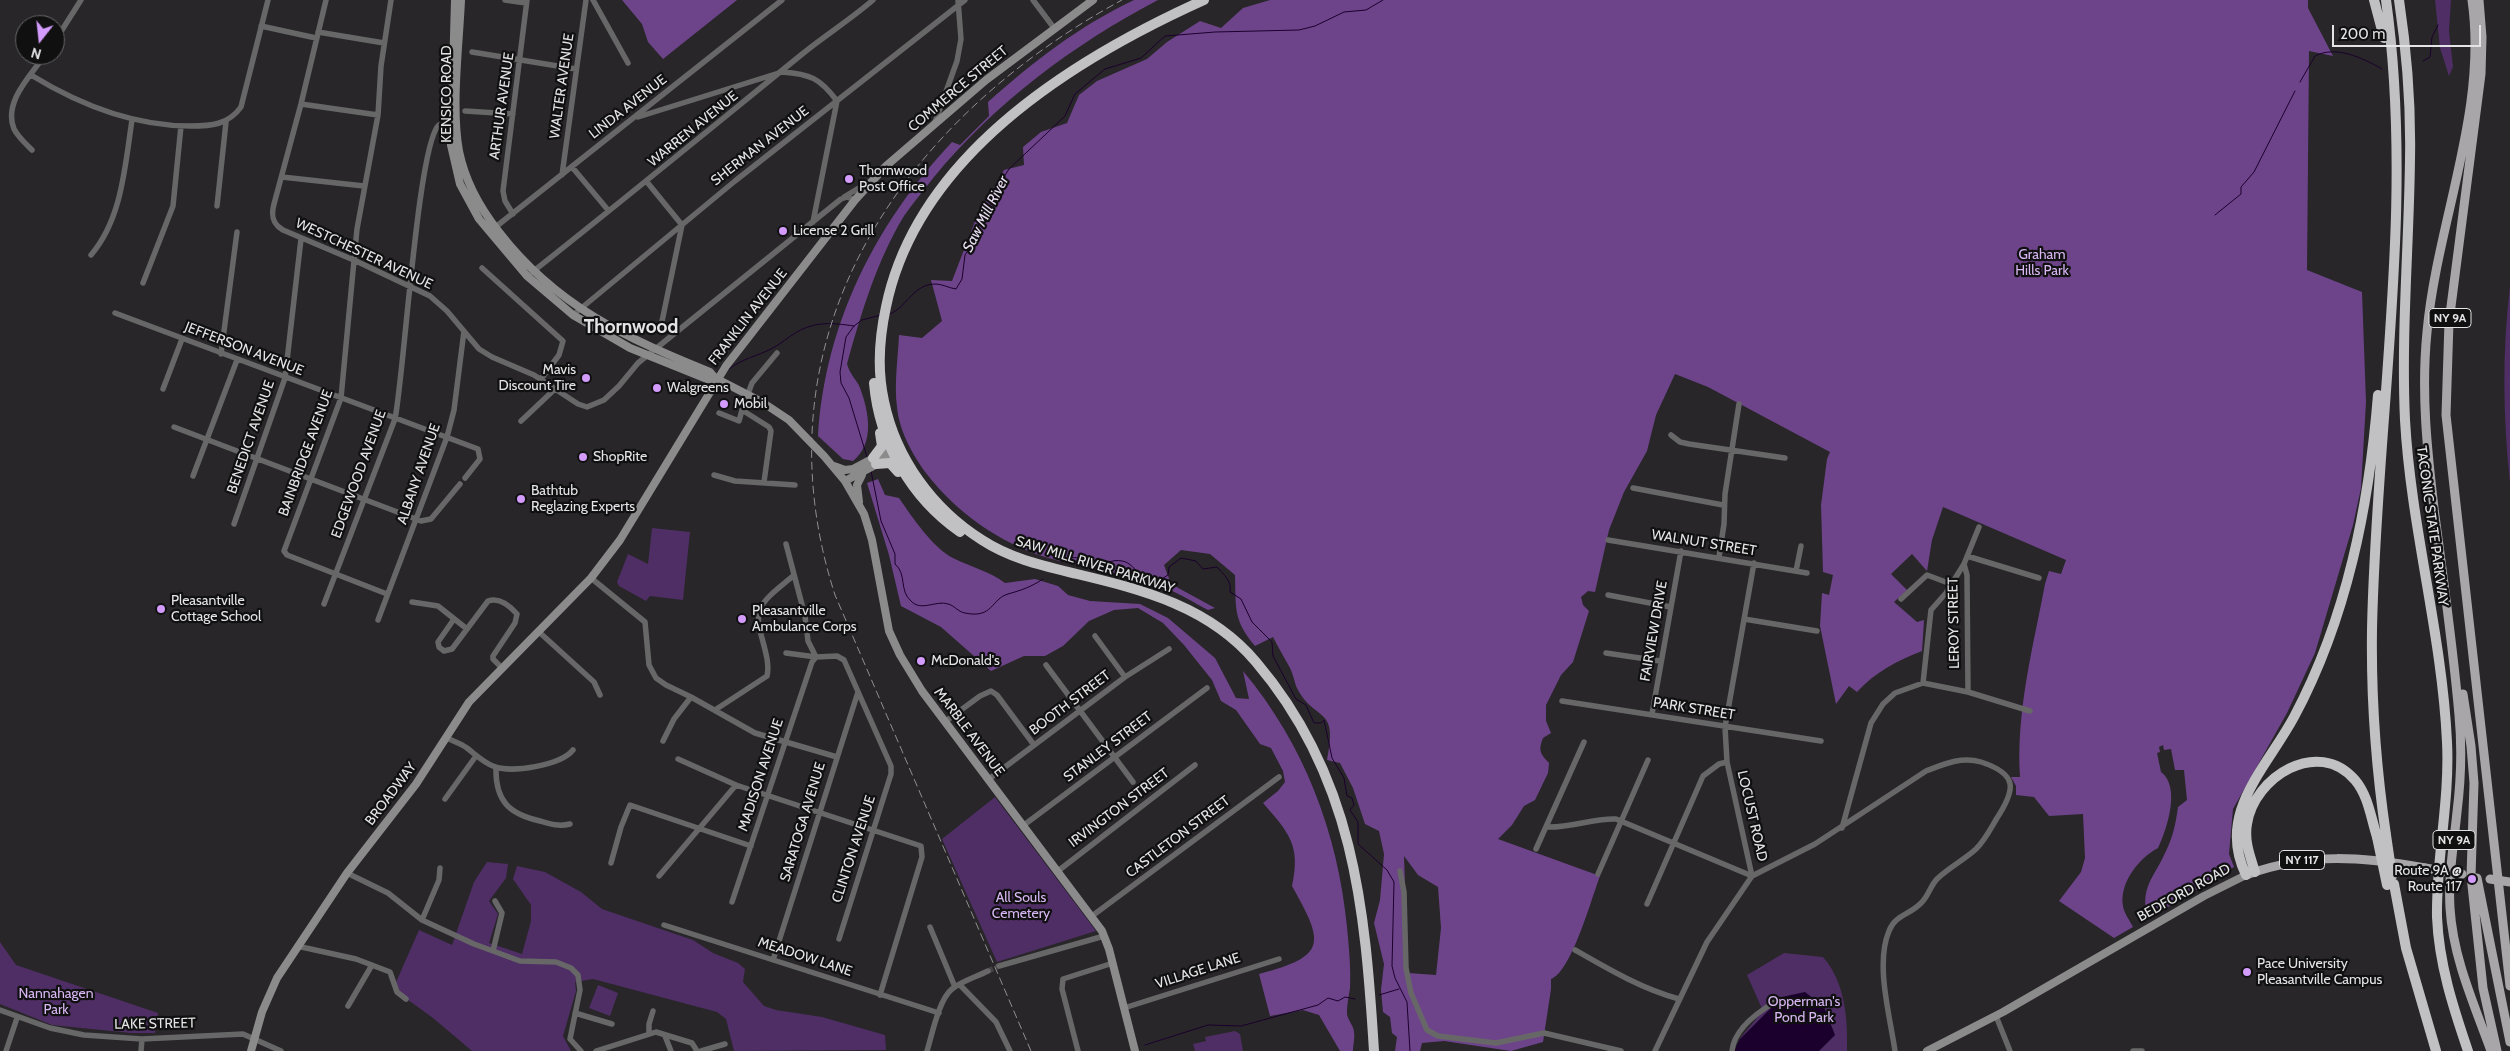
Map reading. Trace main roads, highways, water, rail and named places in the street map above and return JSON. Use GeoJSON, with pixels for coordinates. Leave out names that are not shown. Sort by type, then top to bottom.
{"type":"FeatureCollection","features":[{"type":"Feature","properties":{"kind":"highway","name":"SAW MILL RIVER PARKWAY"},"geometry":{"type":"LineString","coordinates":[[1190,0],[1121,35],[1074,62],[1030,94],[983,136],[940,183],[914,220],[894,261],[883,307],[874,359],[876,396],[911,484],[936,513],[971,540],[1011,561],[1037,570],[1134,594],[1192,617],[1222,637],[1260,675],[1291,720],[1309,752],[1330,801],[1341,836],[1358,924],[1368,1051]]}},
{"type":"Feature","properties":{"kind":"highway","name":"SAW MILL RIVER PARKWAY"},"geometry":{"type":"LineString","coordinates":[[883,307],[901,257],[922,217],[948,181],[992,134],[1033,99],[1085,62],[1140,31],[1204,0]]}},
{"type":"Feature","properties":{"kind":"highway"},"geometry":{"type":"LineString","coordinates":[[2374,0],[2394,86]]}},
{"type":"Feature","properties":{"kind":"highway"},"geometry":{"type":"LineString","coordinates":[[2386,0],[2394,86],[2397,164],[2389,336],[2374,566],[2372,648],[2375,740],[2381,836],[2391,884],[2399,940],[2406,948],[2436,1051]]}},
{"type":"Feature","properties":{"kind":"highway","name":"TACONIC STATE PARKWAY"},"geometry":{"type":"LineString","coordinates":[[2400,1],[2406,59],[2410,139],[2404,369],[2406,434],[2414,508],[2443,695],[2447,744],[2446,810],[2437,900],[2438,933],[2448,989],[2468,1051]]}},
{"type":"Feature","properties":{"kind":"highway","name":"SAW MILL RIVER PARKWAY"},"geometry":{"type":"LineString","coordinates":[[880,322],[880,381],[896,450],[940,506],[960,524],[990,545],[1031,563],[1136,589],[1187,608],[1233,638],[1266,674],[1292,711],[1314,750],[1332,791],[1347,834],[1355,869],[1366,940],[1374,1051]]}},
{"type":"Feature","properties":{"kind":"highway"},"geometry":{"type":"LineString","coordinates":[[2251,874],[2237,844],[2239,814],[2246,797],[2283,737],[2308,689],[2342,602],[2364,506],[2374,435],[2382,347],[2389,336]]}},
{"type":"Feature","properties":{"kind":"highway"},"geometry":{"type":"LineString","coordinates":[[876,396],[873,404],[883,442],[874,461],[894,466],[915,498],[926,509],[936,513]]}},
{"type":"Feature","properties":{"kind":"highway"},"geometry":{"type":"LineString","coordinates":[[2251,874],[2246,840],[2246,825],[2252,806],[2270,780],[2297,765],[2321,762],[2336,766],[2349,774],[2363,794],[2381,836]]}},
{"type":"Feature","properties":{"kind":"main road","name":"NY 9A"},"geometry":{"type":"LineString","coordinates":[[2472,0],[2476,49],[2474,86],[2436,268],[2424,364],[2426,438],[2458,706],[2461,752],[2450,879],[2451,919],[2460,964],[2491,1051]]}},
{"type":"Feature","properties":{"kind":"main road","name":"NY 9A"},"geometry":{"type":"LineString","coordinates":[[2479,0],[2482,37],[2481,74],[2451,303],[2446,387],[2447,433],[2472,636],[2510,986]]}},
{"type":"Feature","properties":{"kind":"main road"},"geometry":{"type":"LineString","coordinates":[[2448,623],[2472,755],[2474,876],[2483,988],[2497,1051]]}},
{"type":"Feature","properties":{"kind":"main road"},"geometry":{"type":"LineString","coordinates":[[2472,636],[2480,783],[2474,876],[2510,1042]]}},
{"type":"Feature","properties":{"kind":"main road","name":"BEDFORD ROAD"},"geometry":{"type":"LineString","coordinates":[[2251,874],[2291,862],[2336,857],[2378,860],[2510,882]]}},
{"type":"Feature","properties":{"kind":"waterway","name":"Saw Mill River"},"geometry":{"type":"LineString","coordinates":[[890,314],[902,306],[916,291],[928,285],[938,284],[956,289],[962,279],[965,255],[974,241],[979,223],[990,208],[995,190],[1009,169],[1065,116],[1075,94],[1105,69],[1141,58],[1165,36],[1215,32],[1299,30],[1315,26],[1344,12],[1366,10],[1383,0]]}},
{"type":"Feature","properties":{"kind":"waterway"},"geometry":{"type":"LineString","coordinates":[[2423,61],[2430,57],[2432,37],[2438,25]]}},
{"type":"Feature","properties":{"kind":"waterway"},"geometry":{"type":"LineString","coordinates":[[2300,82],[2315,56],[2323,53],[2340,52],[2349,54],[2382,69]]}},
{"type":"Feature","properties":{"kind":"waterway"},"geometry":{"type":"LineString","coordinates":[[2215,215],[2241,194],[2241,187],[2254,172],[2295,91]]}},
{"type":"Feature","properties":{"kind":"waterway","name":"Saw Mill River"},"geometry":{"type":"LineString","coordinates":[[867,457],[849,398],[841,383],[840,372],[846,337],[854,326],[862,320],[881,315]]}},
{"type":"Feature","properties":{"kind":"waterway"},"geometry":{"type":"LineString","coordinates":[[729,369],[744,360],[771,349],[804,328],[818,324],[854,326]]}},
{"type":"Feature","properties":{"kind":"waterway","name":"Saw Mill River"},"geometry":{"type":"LineString","coordinates":[[871,471],[881,521],[895,554],[895,564],[901,573],[907,597],[915,604],[924,606],[943,603],[963,612],[981,613],[991,608],[1002,596],[1026,588],[1043,579]]}},
{"type":"Feature","properties":{"kind":"waterway","name":"Saw Mill River"},"geometry":{"type":"LineString","coordinates":[[1061,562],[1066,559],[1079,558],[1095,567],[1112,561],[1122,561],[1128,563],[1141,576],[1152,581],[1159,580],[1168,575],[1169,567],[1181,558],[1196,561],[1203,569],[1217,567],[1227,578],[1230,592],[1241,599],[1252,622],[1272,642],[1273,656],[1296,699],[1306,705],[1314,723],[1321,723],[1324,720],[1332,758],[1344,778],[1347,796],[1352,798],[1354,805],[1350,810],[1358,822],[1358,844],[1387,870],[1394,882],[1392,966],[1395,978],[1407,1002],[1410,1051]]}},
{"type":"Feature","properties":{"kind":"waterway"},"geometry":{"type":"LineString","coordinates":[[1379,995],[1399,989]]}},
{"type":"Feature","properties":{"kind":"waterway"},"geometry":{"type":"LineString","coordinates":[[1145,1045],[1208,1025],[1241,1026],[1318,1005],[1328,998],[1338,1001],[1345,997],[1355,999]]}},
{"type":"Feature","properties":{"kind":"tunnel"},"geometry":{"type":"LineString","coordinates":[[988,971],[999,966]]}},
{"type":"Feature","properties":{"kind":"railway"},"geometry":{"type":"LineString","coordinates":[[1031,1051],[835,595],[814,501],[814,411],[831,326],[864,246],[912,174],[972,108],[1043,50],[1122,0]]}},
{"type":"Feature","properties":{"kind":"place","name":"Thornwood Post Office"},"geometry":{"type":"Point","coordinates":[849,179]}},
{"type":"Feature","properties":{"kind":"place","name":"License 2 Grill"},"geometry":{"type":"Point","coordinates":[783,231]}},
{"type":"Feature","properties":{"kind":"place","name":"Mavis Discount Tire"},"geometry":{"type":"Point","coordinates":[586,378]}},
{"type":"Feature","properties":{"kind":"place","name":"Walgreens"},"geometry":{"type":"Point","coordinates":[657,388]}},
{"type":"Feature","properties":{"kind":"place","name":"Mobil"},"geometry":{"type":"Point","coordinates":[724,404]}},
{"type":"Feature","properties":{"kind":"place","name":"ShopRite"},"geometry":{"type":"Point","coordinates":[583,457]}},
{"type":"Feature","properties":{"kind":"place","name":"Bathtub Reglazing Experts"},"geometry":{"type":"Point","coordinates":[521,499]}},
{"type":"Feature","properties":{"kind":"place","name":"Pleasantville Cottage School"},"geometry":{"type":"Point","coordinates":[161,609]}},
{"type":"Feature","properties":{"kind":"place","name":"Pleasantville Ambulance Corps"},"geometry":{"type":"Point","coordinates":[742,619]}},
{"type":"Feature","properties":{"kind":"place","name":"McDonald's"},"geometry":{"type":"Point","coordinates":[921,661]}},
{"type":"Feature","properties":{"kind":"place","name":"Route 9A @ Route 117"},"geometry":{"type":"Point","coordinates":[2472,879]}},
{"type":"Feature","properties":{"kind":"place","name":"Pace University Pleasantville Campus"},"geometry":{"type":"Point","coordinates":[2247,972]}},
{"type":"Feature","properties":{"kind":"district","name":"Thornwood"},"geometry":{"type":"Point","coordinates":[631,327]}},
{"type":"Feature","properties":{"kind":"park label","name":"Graham Hills Park"},"geometry":{"type":"Point","coordinates":[2042,264]}},
{"type":"Feature","properties":{"kind":"park label","name":"All Souls Cemetery"},"geometry":{"type":"Point","coordinates":[1021,906]}},
{"type":"Feature","properties":{"kind":"park label","name":"Nannahagen Park"},"geometry":{"type":"Point","coordinates":[56,1002]}},
{"type":"Feature","properties":{"kind":"park label","name":"Opperman's Pond Park"},"geometry":{"type":"Point","coordinates":[1804,1010]}}]}
